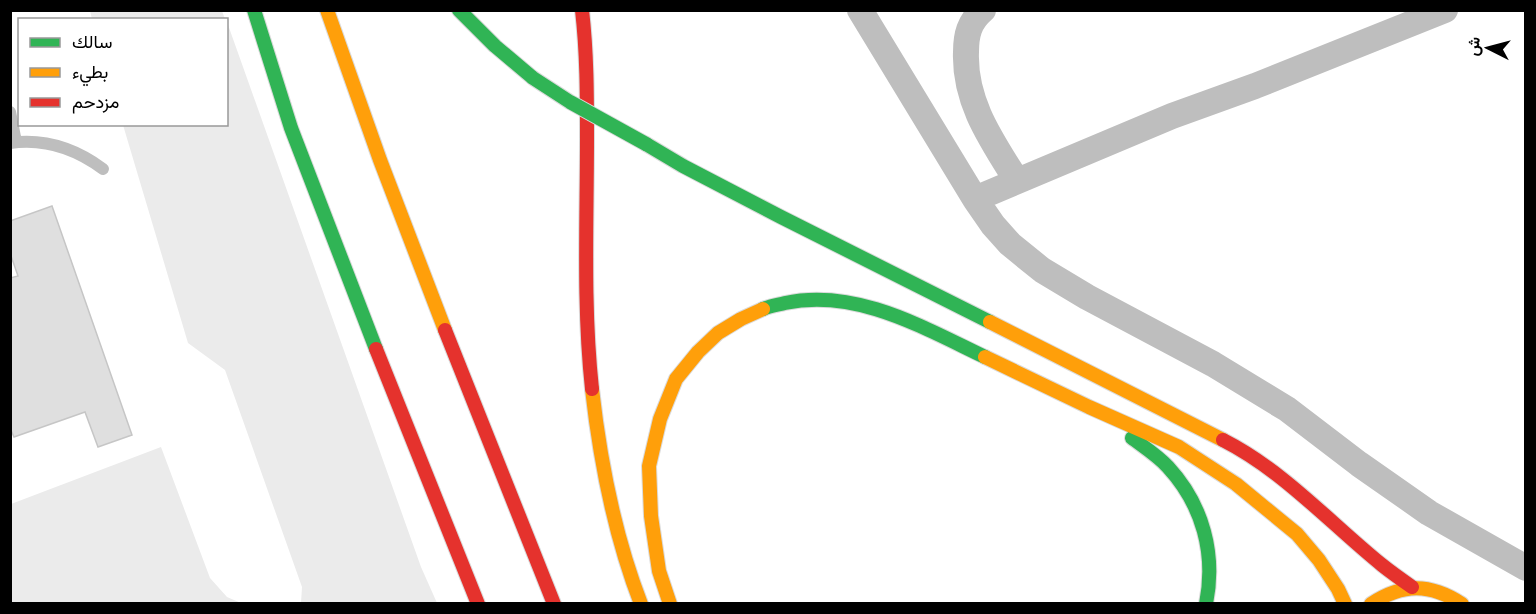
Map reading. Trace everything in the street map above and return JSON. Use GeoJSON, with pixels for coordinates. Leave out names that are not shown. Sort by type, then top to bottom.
{"type":"FeatureCollection","features":[{"type":"Feature","properties":{"kind":"highway"},"geometry":{"type":"LineString","coordinates":[[255,10],[291,128],[401,414],[478,603]]}},
{"type":"Feature","properties":{"kind":"highway"},"geometry":{"type":"LineString","coordinates":[[327,10],[360,108],[470,395],[554,603]]}},
{"type":"Feature","properties":{"kind":"highway"},"geometry":{"type":"LineString","coordinates":[[459,10],[495,46],[533,78],[570,102],[683,166],[1240,449],[1282,478],[1383,566],[1413,587]]}},
{"type":"Feature","properties":{"kind":"highway"},"geometry":{"type":"LineString","coordinates":[[582,10],[588,73],[587,346],[593,407],[602,464],[615,520],[641,603]]}},
{"type":"Feature","properties":{"kind":"highway"},"geometry":{"type":"LineString","coordinates":[[506,39],[533,78]]}},
{"type":"Feature","properties":{"kind":"highway"},"geometry":{"type":"LineString","coordinates":[[670,603],[659,571],[651,516],[650,466],[660,418],[676,380],[698,352],[718,333],[741,319],[768,307],[801,300],[830,300],[862,305],[909,321],[1089,407],[1179,447],[1236,484],[1297,534],[1319,560],[1345,603]]}},
{"type":"Feature","properties":{"kind":"highway"},"geometry":{"type":"LineString","coordinates":[[1089,407],[1148,450],[1168,468],[1187,492],[1203,527],[1209,552],[1210,574],[1206,603]]}},
{"type":"Feature","properties":{"kind":"highway"},"geometry":{"type":"LineString","coordinates":[[1371,603],[1378,597],[1395,590],[1413,587],[1424,587],[1445,593],[1462,603]]}},
{"type":"Feature","properties":{"kind":"street"},"geometry":{"type":"LineString","coordinates":[[860,10],[975,199],[1010,244],[1042,270],[1087,297],[1213,364],[1277,404],[1429,513],[1526,568]]}},
{"type":"Feature","properties":{"kind":"street"},"geometry":{"type":"LineString","coordinates":[[983,10],[971,23],[967,34],[965,58],[969,89],[982,123],[1017,181]]}},
{"type":"Feature","properties":{"kind":"street"},"geometry":{"type":"LineString","coordinates":[[975,199],[1172,116],[1255,87],[1445,10]]}},
{"type":"Feature","properties":{"kind":"lane"},"geometry":{"type":"LineString","coordinates":[[10,112],[13,142],[40,142],[62,147],[84,156],[103,169]]}},
{"type":"Feature","properties":{"kind":"shaded area"},"geometry":{"type":"Polygon","coordinates":[[[90,11],[222,11],[225,18],[92,18],[90,11]]]}},
{"type":"Feature","properties":{"kind":"shaded area"},"geometry":{"type":"Polygon","coordinates":[[[228,25],[421,567],[437,603],[301,603],[302,587],[225,370],[188,343],[123,126],[228,126],[228,25]]]}},
{"type":"Feature","properties":{"kind":"shaded area"},"geometry":{"type":"Polygon","coordinates":[[[161,447],[210,578],[227,597],[241,603],[11,603],[11,504],[161,447]]]}},
{"type":"Feature","properties":{"kind":"building"},"geometry":{"type":"Polygon","coordinates":[[[52,206],[132,435],[98,447],[85,412],[14,437],[10,428],[10,278],[18,276],[10,253],[10,221],[52,206]]]}},
{"type":"Feature","properties":{"kind":"traffic: fast"},"geometry":{"type":"LineString","coordinates":[[254,10],[291,128],[376,349]]}},
{"type":"Feature","properties":{"kind":"traffic: fast"},"geometry":{"type":"LineString","coordinates":[[459,10],[495,46],[533,78]]}},
{"type":"Feature","properties":{"kind":"traffic: fast"},"geometry":{"type":"LineString","coordinates":[[533,78],[570,102],[646,144]]}},
{"type":"Feature","properties":{"kind":"traffic: fast"},"geometry":{"type":"LineString","coordinates":[[646,144],[781,217],[990,322]]}},
{"type":"Feature","properties":{"kind":"traffic: fast"},"geometry":{"type":"LineString","coordinates":[[763,309],[785,303],[811,300],[837,301],[863,306],[913,323],[985,357]]}},
{"type":"Feature","properties":{"kind":"traffic: fast"},"geometry":{"type":"LineString","coordinates":[[1132,438],[1168,467],[1190,497],[1198,514],[1208,549],[1209,585],[1206,604]]}},
{"type":"Feature","properties":{"kind":"traffic: slow"},"geometry":{"type":"LineString","coordinates":[[327,10],[380,160],[445,330]]}},
{"type":"Feature","properties":{"kind":"traffic: slow"},"geometry":{"type":"LineString","coordinates":[[670,604],[659,571],[651,516],[649,466],[660,419],[676,379],[698,352],[718,333],[763,309]]}},
{"type":"Feature","properties":{"kind":"traffic: slow"},"geometry":{"type":"LineString","coordinates":[[990,322],[1223,440]]}},
{"type":"Feature","properties":{"kind":"traffic: slow"},"geometry":{"type":"LineString","coordinates":[[985,357],[1179,447],[1236,484],[1297,534],[1319,560],[1345,604]]}},
{"type":"Feature","properties":{"kind":"traffic: slow"},"geometry":{"type":"LineString","coordinates":[[592,389],[599,443],[616,525],[641,604]]}},
{"type":"Feature","properties":{"kind":"traffic: slow"},"geometry":{"type":"LineString","coordinates":[[1371,604],[1394,592],[1416,588],[1439,592],[1462,604]]}},
{"type":"Feature","properties":{"kind":"traffic: jam"},"geometry":{"type":"LineString","coordinates":[[582,10],[587,90],[586,295],[592,389]]}},
{"type":"Feature","properties":{"kind":"traffic: jam"},"geometry":{"type":"LineString","coordinates":[[445,330],[554,604]]}},
{"type":"Feature","properties":{"kind":"traffic: jam"},"geometry":{"type":"LineString","coordinates":[[376,349],[478,604]]}},
{"type":"Feature","properties":{"kind":"traffic: jam"},"geometry":{"type":"LineString","coordinates":[[1223,440],[1286,482],[1382,565],[1412,587]]}}]}
